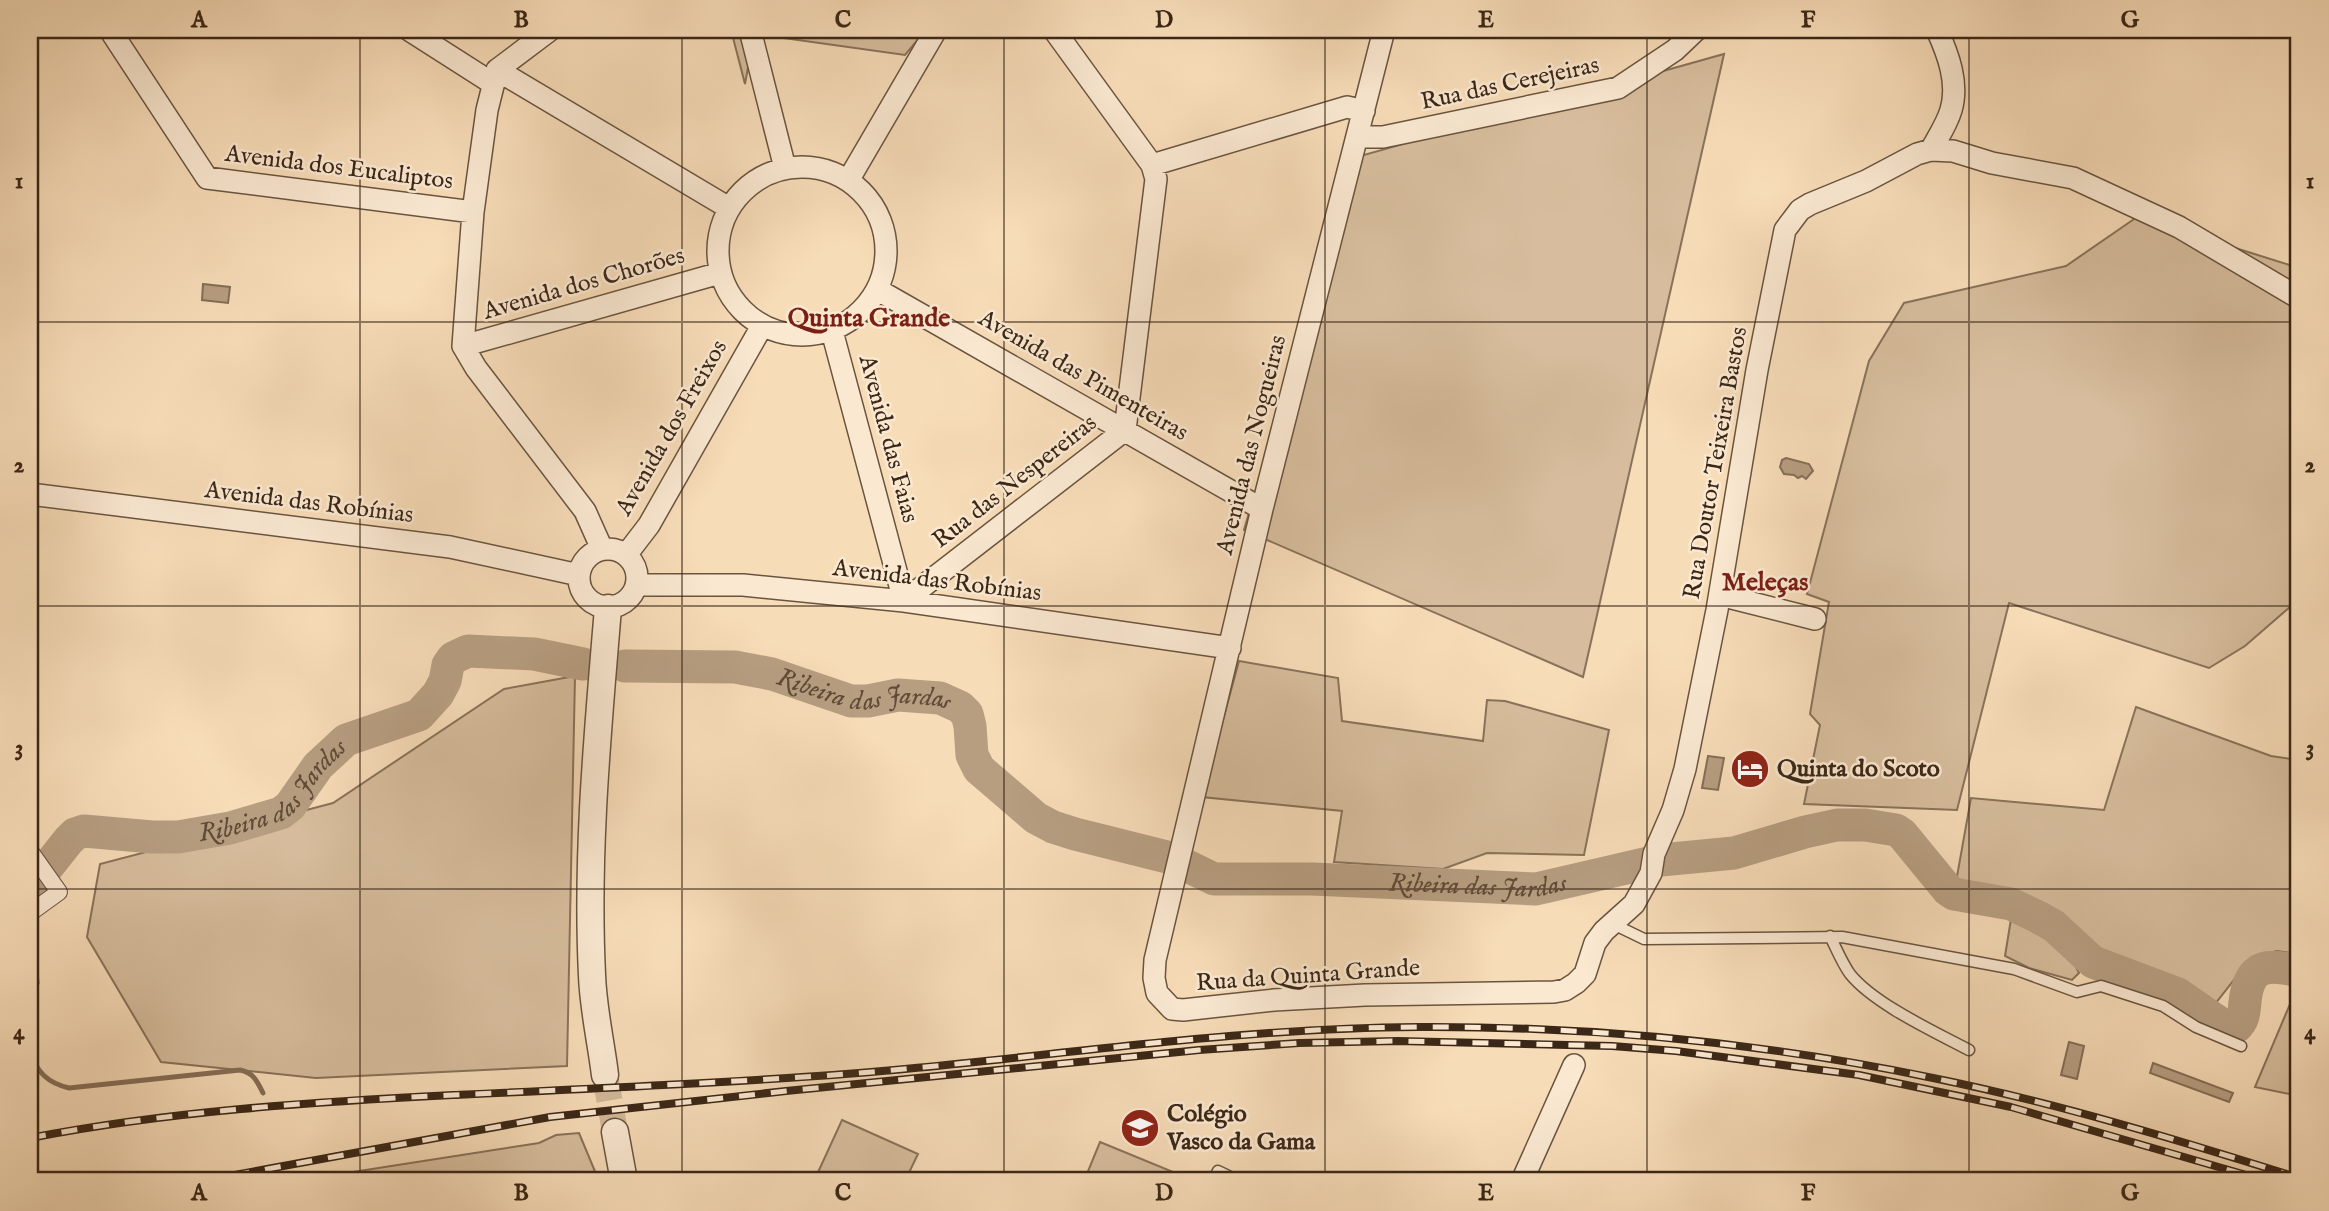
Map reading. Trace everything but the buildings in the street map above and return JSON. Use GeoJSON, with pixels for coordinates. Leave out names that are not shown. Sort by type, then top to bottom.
{"type":"FeatureCollection","features":[{"type":"Feature","properties":{"kind":"street","name":"Avenida dos Eucaliptos"},"geometry":{"type":"LineString","coordinates":[[110,30],[207,178],[473,212]]}},
{"type":"Feature","properties":{"kind":"street"},"geometry":{"type":"LineString","coordinates":[[409,30],[729,208]]}},
{"type":"Feature","properties":{"kind":"street"},"geometry":{"type":"LineString","coordinates":[[550,30],[495,76],[473,212],[463,346],[476,368],[585,511],[602,549]]}},
{"type":"Feature","properties":{"kind":"street"},"geometry":{"type":"LineString","coordinates":[[750,30],[785,168]]}},
{"type":"Feature","properties":{"kind":"street"},"geometry":{"type":"LineString","coordinates":[[849,180],[936,30]]}},
{"type":"Feature","properties":{"kind":"street"},"geometry":{"type":"LineString","coordinates":[[1054,30],[1152,165],[1156,179],[1125,430]]}},
{"type":"Feature","properties":{"kind":"street","name":"Avenida das Nogueiras"},"geometry":{"type":"LineString","coordinates":[[1175,873],[1262,509],[1384,30]]}},
{"type":"Feature","properties":{"kind":"street","name":"Rua das Cerejeiras"},"geometry":{"type":"LineString","coordinates":[[1357,136],[1384,137],[1618,88],[1675,50],[1696,30]]}},
{"type":"Feature","properties":{"kind":"street"},"geometry":{"type":"LineString","coordinates":[[1937,30],[1947,54],[1954,95],[1951,111],[1931,150],[1953,151],[1992,163],[2073,178],[2179,227],[2299,299]]}},
{"type":"Feature","properties":{"kind":"street"},"geometry":{"type":"LineString","coordinates":[[1152,165],[1347,107],[1364,111]]}},
{"type":"Feature","properties":{"kind":"street","name":"Rua Doutor Teixeira Bastos"},"geometry":{"type":"LineString","coordinates":[[1585,974],[1595,943],[1604,931],[1634,904],[1653,863],[1685,769],[1720,596],[1757,370],[1785,230],[1800,210],[1810,204],[1931,150]]}},
{"type":"Feature","properties":{"kind":"street"},"geometry":{"type":"LineString","coordinates":[[808,166],[831,171],[849,180],[869,199],[881,220],[887,243],[886,267],[878,290],[867,307],[852,320],[832,331],[810,336],[785,335],[762,326],[743,313],[729,294],[720,273],[717,249],[729,208],[745,188],[764,176],[785,168],[808,166]]}},
{"type":"Feature","properties":{"kind":"street","name":"Avenida dos Chorões"},"geometry":{"type":"LineString","coordinates":[[463,346],[720,273]]}},
{"type":"Feature","properties":{"kind":"street","name":"Avenida das Pimenteiras"},"geometry":{"type":"LineString","coordinates":[[878,290],[1262,509]]}},
{"type":"Feature","properties":{"kind":"street","name":"Avenida dos Freixos"},"geometry":{"type":"LineString","coordinates":[[626,555],[649,525],[762,326]]}},
{"type":"Feature","properties":{"kind":"street","name":"Avenida das Faias"},"geometry":{"type":"LineString","coordinates":[[832,331],[904,601]]}},
{"type":"Feature","properties":{"kind":"street","name":"Rua das Nespereiras"},"geometry":{"type":"LineString","coordinates":[[904,601],[1125,430]]}},
{"type":"Feature","properties":{"kind":"street","name":"Avenida das Robínias"},"geometry":{"type":"LineString","coordinates":[[30,494],[450,547],[579,575]]}},
{"type":"Feature","properties":{"kind":"street"},"geometry":{"type":"LineString","coordinates":[[602,549],[619,551],[626,555],[636,568],[637,585],[626,602],[608,608],[590,601],[583,594],[579,575],[586,558],[602,549]]}},
{"type":"Feature","properties":{"kind":"street","name":"Avenida das Robínias"},"geometry":{"type":"LineString","coordinates":[[637,585],[743,585],[904,601],[1230,648]]}},
{"type":"Feature","properties":{"kind":"street"},"geometry":{"type":"LineString","coordinates":[[1720,596],[1815,619]]}},
{"type":"Feature","properties":{"kind":"street"},"geometry":{"type":"LineString","coordinates":[[605,1075],[592,978],[591,934],[596,752],[608,608]]}},
{"type":"Feature","properties":{"kind":"street"},"geometry":{"type":"LineString","coordinates":[[30,913],[51,893],[32,855]]}},
{"type":"Feature","properties":{"kind":"street","name":"Rua da Quinta Grande"},"geometry":{"type":"LineString","coordinates":[[1175,873],[1155,960],[1154,978],[1157,993],[1172,1009],[1365,995],[1554,992],[1565,990],[1585,974]]}},
{"type":"Feature","properties":{"kind":"street"},"geometry":{"type":"LineString","coordinates":[[1522,1181],[1574,1065]]}},
{"type":"Feature","properties":{"kind":"street"},"geometry":{"type":"LineString","coordinates":[[615,1132],[624,1181]]}},
{"type":"Feature","properties":{"kind":"lane"},"geometry":{"type":"LineString","coordinates":[[1613,924],[1644,939],[1842,937],[2014,969],[2077,992],[2101,986],[2163,1006],[2196,1027],[2241,1046]]}},
{"type":"Feature","properties":{"kind":"lane"},"geometry":{"type":"LineString","coordinates":[[1830,936],[1851,975],[1862,985],[1894,1010],[1969,1050]]}},
{"type":"Feature","properties":{"kind":"lane"},"geometry":{"type":"LineString","coordinates":[[1213,1181],[1218,1171],[1240,1181]]}},
{"type":"Feature","properties":{"kind":"shaded area"},"geometry":{"type":"Polygon","coordinates":[[[731,30],[926,30],[905,55],[754,34],[745,84],[731,30]]]}},
{"type":"Feature","properties":{"kind":"shaded area"},"geometry":{"type":"Polygon","coordinates":[[[1724,54],[1583,677],[1244,530],[1353,158],[1724,54]]]}},
{"type":"Feature","properties":{"kind":"shaded area"},"geometry":{"type":"Polygon","coordinates":[[[2137,217],[2299,268],[2299,599],[2245,646],[2209,668],[2009,603],[1957,810],[1804,804],[1820,725],[1810,714],[1829,602],[1807,594],[1869,361],[1904,303],[2066,266],[2137,217]]]}},
{"type":"Feature","properties":{"kind":"shaded area"},"geometry":{"type":"Polygon","coordinates":[[[203,284],[230,287],[228,303],[202,300],[203,284]]]}},
{"type":"Feature","properties":{"kind":"shaded area"},"geometry":{"type":"Polygon","coordinates":[[[1786,458],[1809,464],[1813,471],[1806,479],[1784,474],[1780,467],[1782,460],[1786,458]]]}},
{"type":"Feature","properties":{"kind":"shaded area"},"geometry":{"type":"Polygon","coordinates":[[[1239,661],[1338,678],[1342,721],[1483,741],[1487,700],[1505,701],[1609,730],[1584,855],[1487,853],[1443,869],[1334,862],[1342,811],[1202,797],[1239,661]]]}},
{"type":"Feature","properties":{"kind":"shaded area"},"geometry":{"type":"Polygon","coordinates":[[[575,676],[567,1066],[316,1078],[161,1062],[87,937],[100,864],[333,803],[504,689],[575,676]]]}},
{"type":"Feature","properties":{"kind":"shaded area"},"geometry":{"type":"Polygon","coordinates":[[[2136,707],[2271,756],[2299,760],[2299,954],[2277,951],[2252,957],[2215,1004],[2104,960],[2065,918],[2039,903],[1956,882],[1971,798],[2104,810],[2136,707]]]}},
{"type":"Feature","properties":{"kind":"shaded area"},"geometry":{"type":"Polygon","coordinates":[[[1708,756],[1724,758],[1718,790],[1702,788],[1708,756]]]}},
{"type":"Feature","properties":{"kind":"shaded area"},"geometry":{"type":"Polygon","coordinates":[[[2012,913],[2046,928],[2060,940],[2079,973],[2072,980],[2029,968],[2005,956],[2012,913]]]}},
{"type":"Feature","properties":{"kind":"shaded area"},"geometry":{"type":"Polygon","coordinates":[[[2299,985],[2299,1096],[2255,1087],[2299,985]]]}},
{"type":"Feature","properties":{"kind":"shaded area"},"geometry":{"type":"Polygon","coordinates":[[[2069,1042],[2084,1046],[2077,1079],[2061,1075],[2069,1042]]]}},
{"type":"Feature","properties":{"kind":"shaded area"},"geometry":{"type":"Polygon","coordinates":[[[2153,1063],[2233,1093],[2229,1102],[2150,1073],[2153,1063]]]}},
{"type":"Feature","properties":{"kind":"shaded area"},"geometry":{"type":"Polygon","coordinates":[[[842,1120],[918,1154],[905,1181],[814,1181],[842,1120]]]}},
{"type":"Feature","properties":{"kind":"shaded area"},"geometry":{"type":"Polygon","coordinates":[[[579,1133],[599,1181],[295,1181],[539,1143],[556,1135],[579,1133]]]}},
{"type":"Feature","properties":{"kind":"shaded area"},"geometry":{"type":"Polygon","coordinates":[[[1100,1142],[1178,1174],[1175,1181],[1084,1181],[1100,1142]]]}},
{"type":"Feature","properties":{"kind":"waterway","name":"Ribeira das Jardas"},"geometry":{"type":"LineString","coordinates":[[30,889],[68,841],[75,834],[84,831],[178,837],[230,828],[281,813],[290,806],[318,766],[346,740],[419,715],[438,694],[453,658],[468,651],[534,654],[583,664]]}},
{"type":"Feature","properties":{"kind":"waterway","name":"Ribeira das Jardas"},"geometry":{"type":"LineString","coordinates":[[625,666],[735,667],[772,674],[851,701],[868,701],[898,695],[940,698],[960,707],[967,714],[972,755],[979,769],[1036,818],[1075,834],[1171,858],[1214,879],[1312,879],[1536,889],[1661,860],[1734,853],[1837,825],[1865,825],[1896,830],[1902,834],[1954,894],[2011,904],[2038,917],[2054,926],[2093,962],[2178,994],[2227,1028],[2236,1027],[2241,1022],[2247,989],[2256,973],[2269,967],[2299,971]]}},
{"type":"Feature","properties":{"kind":"waterway","name":"Ribeira das Jardas"},"geometry":{"type":"LineString","coordinates":[[30,1008],[37,983],[32,921]]}},
{"type":"Feature","properties":{"kind":"waterway","name":"Ribeira das Jardas"},"geometry":{"type":"LineString","coordinates":[[30,1051],[44,1076],[69,1088],[240,1070],[252,1075],[263,1093]]}},
{"type":"Feature","properties":{"kind":"waterway","name":"Ribeira das Jardas"},"geometry":{"type":"LineString","coordinates":[[303,1177],[306,1181]]}},
{"type":"Feature","properties":{"kind":"tunnel"},"geometry":{"type":"LineString","coordinates":[[605,1075],[615,1132]]}},
{"type":"Feature","properties":{"kind":"railway"},"geometry":{"type":"LineString","coordinates":[[30,1138],[188,1114],[294,1105],[866,1072],[1260,1034],[1339,1029],[1483,1027],[1677,1039],[1869,1066],[1979,1088],[2071,1111],[2299,1178]]}},
{"type":"Feature","properties":{"kind":"railway"},"geometry":{"type":"LineString","coordinates":[[202,1181],[550,1117],[1199,1050],[1299,1043],[1398,1041],[1612,1046],[1676,1051],[1859,1075],[2011,1107],[2267,1181]]}},
{"type":"Feature","properties":{"kind":"place","name":"Quinta do Scoto"},"geometry":{"type":"Point","coordinates":[1750,769]}},
{"type":"Feature","properties":{"kind":"place","name":"Colégio Vasco da Gama"},"geometry":{"type":"Point","coordinates":[1140,1128]}},
{"type":"Feature","properties":{"kind":"district","name":"Quinta Grande"},"geometry":{"type":"Point","coordinates":[869,318]}},
{"type":"Feature","properties":{"kind":"district","name":"Meleças"},"geometry":{"type":"Point","coordinates":[1765,582]}}]}
